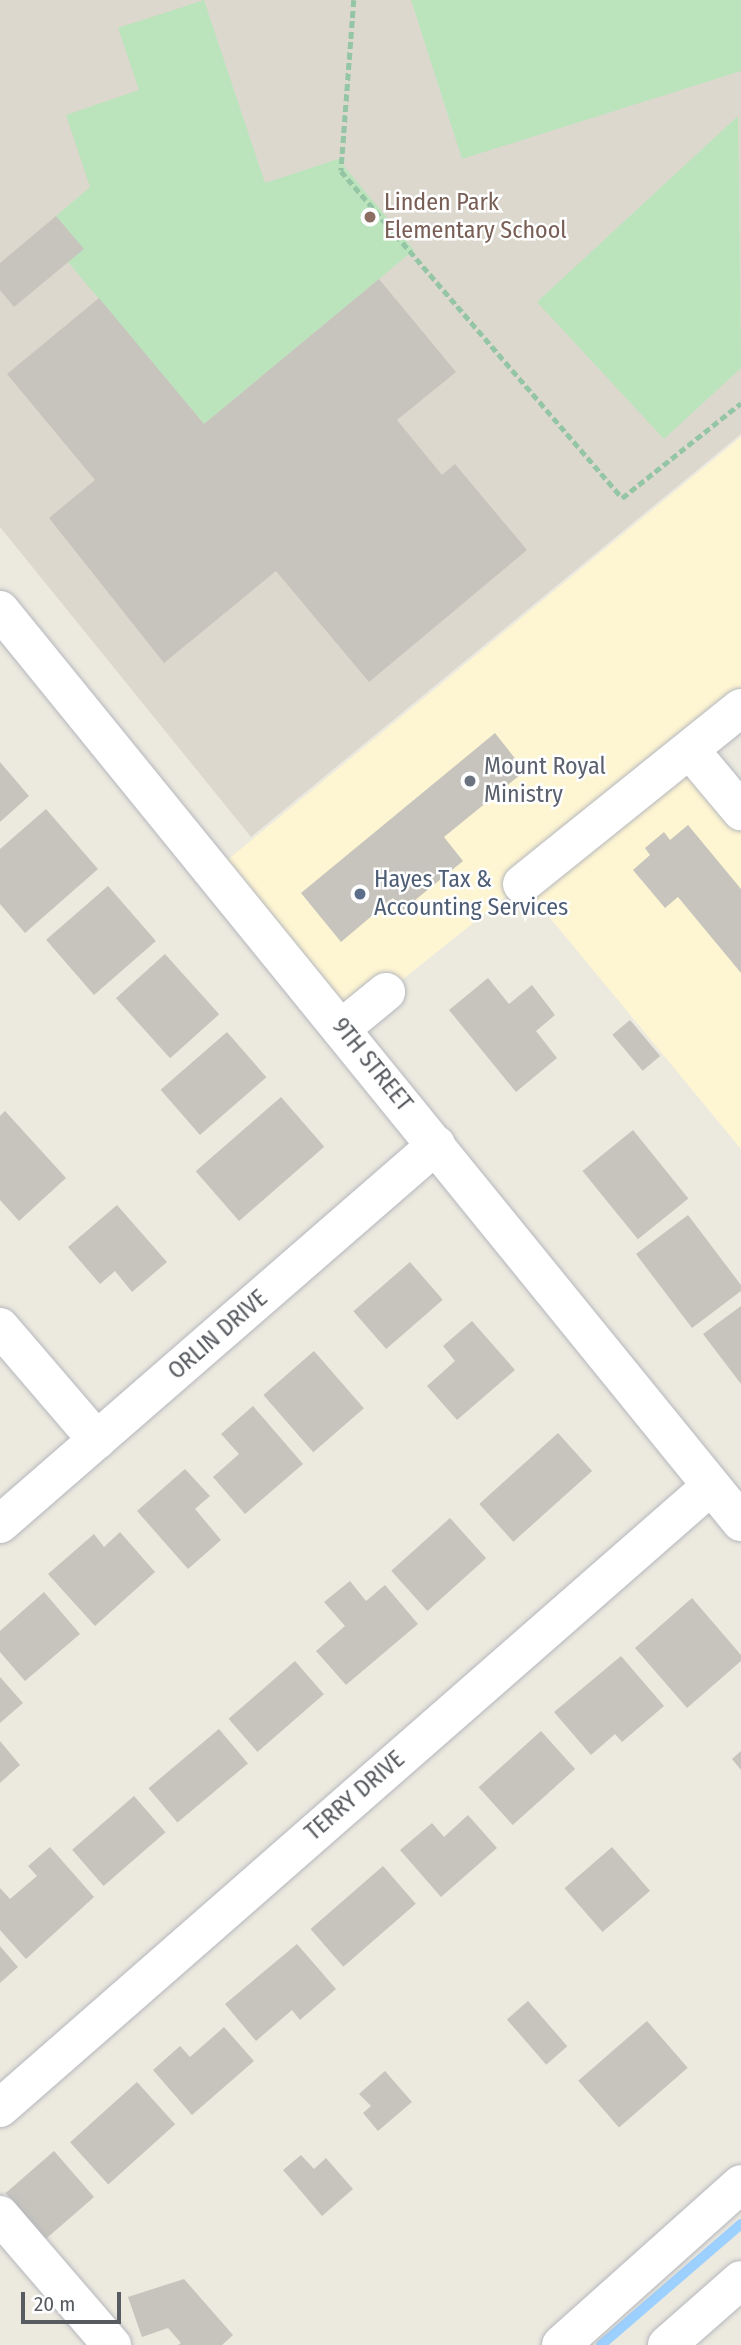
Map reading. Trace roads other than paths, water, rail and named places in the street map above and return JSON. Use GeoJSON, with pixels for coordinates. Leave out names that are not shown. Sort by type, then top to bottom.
{"type":"FeatureCollection","features":[{"type":"Feature","properties":{"kind":"street","name":"9TH STREET"},"geometry":{"type":"LineString","coordinates":[[0,610],[741,1522]]}},
{"type":"Feature","properties":{"kind":"street"},"geometry":{"type":"LineString","coordinates":[[522,884],[741,708]]}},
{"type":"Feature","properties":{"kind":"street"},"geometry":{"type":"LineString","coordinates":[[690,750],[741,811]]}},
{"type":"Feature","properties":{"kind":"street"},"geometry":{"type":"LineString","coordinates":[[342,1028],[386,992]]}},
{"type":"Feature","properties":{"kind":"street","name":"ORLIN DRIVE"},"geometry":{"type":"LineString","coordinates":[[0,1524],[436,1145]]}},
{"type":"Feature","properties":{"kind":"street"},"geometry":{"type":"LineString","coordinates":[[0,1327],[97,1440]]}},
{"type":"Feature","properties":{"kind":"street","name":"TERRY DRIVE"},"geometry":{"type":"LineString","coordinates":[[0,2108],[711,1486]]}},
{"type":"Feature","properties":{"kind":"street"},"geometry":{"type":"LineString","coordinates":[[561,2345],[741,2184]]}},
{"type":"Feature","properties":{"kind":"street"},"geometry":{"type":"LineString","coordinates":[[0,2215],[112,2345]]}},
{"type":"Feature","properties":{"kind":"street"},"geometry":{"type":"LineString","coordinates":[[667,2345],[741,2280]]}},
{"type":"Feature","properties":{"kind":"waterway"},"geometry":{"type":"LineString","coordinates":[[601,2345],[741,2224]]}},
{"type":"Feature","properties":{"kind":"place","name":"Linden Park Elementary School"},"geometry":{"type":"Point","coordinates":[370,217]}},
{"type":"Feature","properties":{"kind":"place","name":"Mount Royal Ministry"},"geometry":{"type":"Point","coordinates":[470,781]}},
{"type":"Feature","properties":{"kind":"place","name":"Hayes Tax & Accounting Services"},"geometry":{"type":"Point","coordinates":[360,894]}}]}
